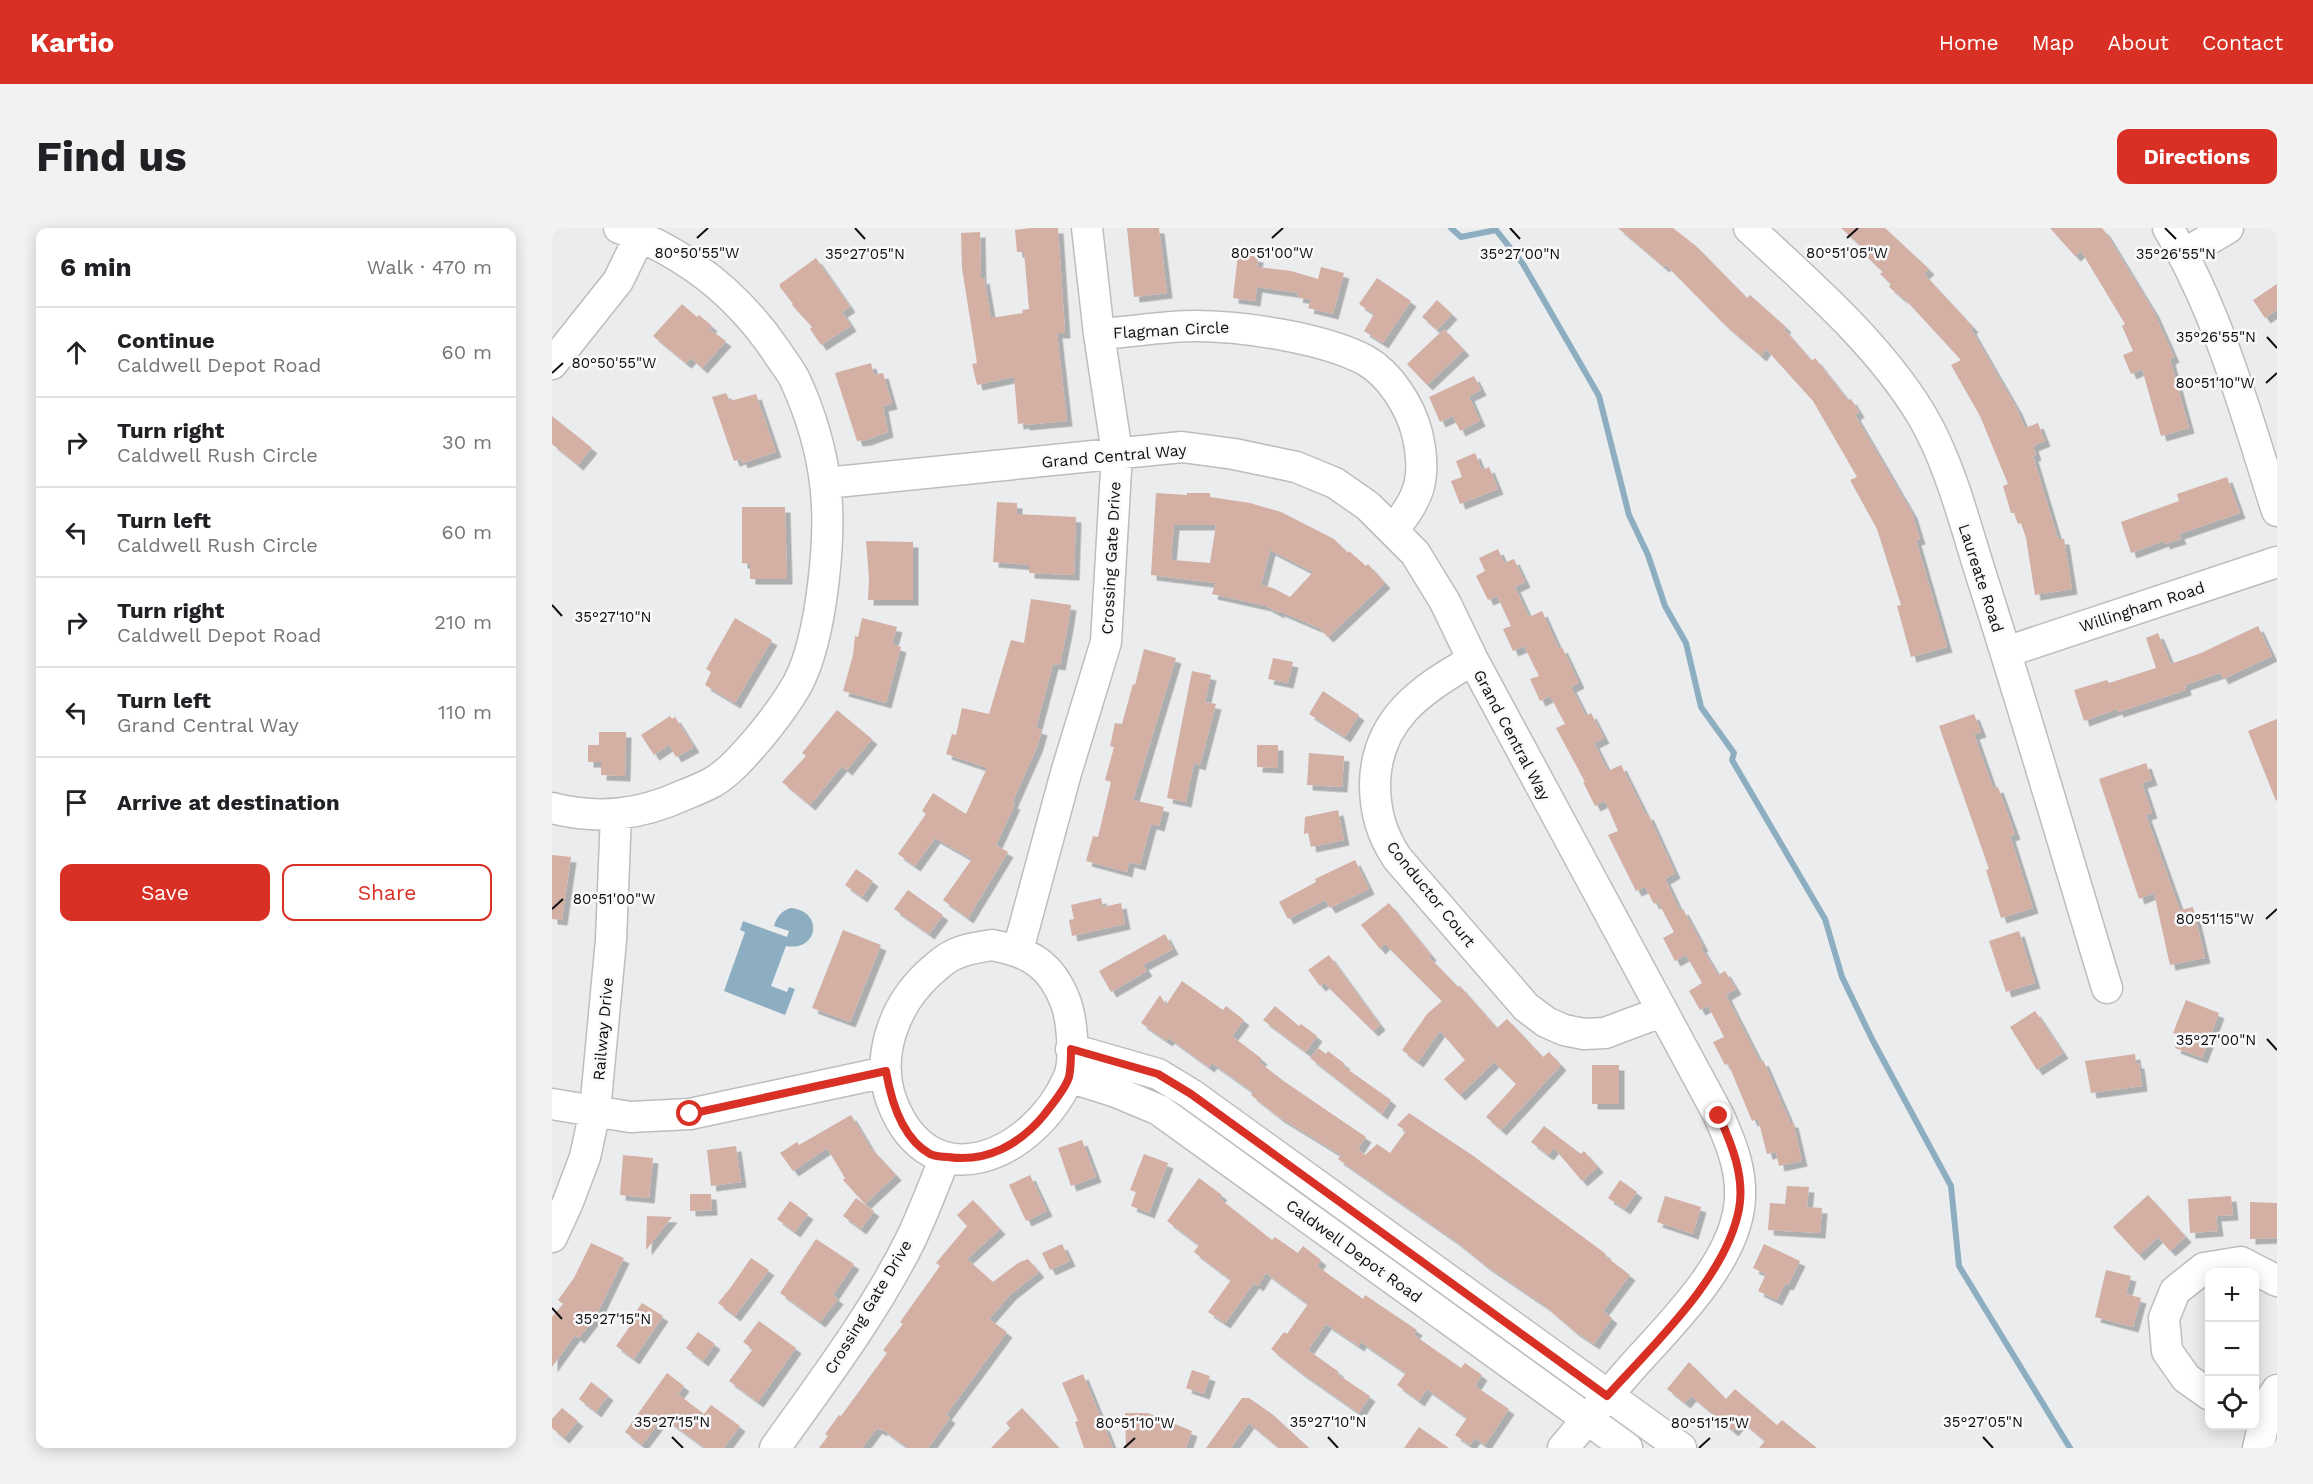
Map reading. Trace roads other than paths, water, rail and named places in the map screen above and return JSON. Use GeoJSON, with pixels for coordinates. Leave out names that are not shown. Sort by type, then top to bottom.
{"type":"FeatureCollection","features":[{"type":"Feature","properties":{"kind":"street","name":"Crossing Gate Drive"},"geometry":{"type":"LineString","coordinates":[[1018,950],[1066,773],[1106,642],[1117,453],[1099,334],[1087,228]]}},
{"type":"Feature","properties":{"kind":"street","name":"Laureate Road"},"geometry":{"type":"LineString","coordinates":[[1749,228],[1852,327],[1884,364],[1921,414],[1944,462],[2006,652],[2107,988]]}},
{"type":"Feature","properties":{"kind":"street"},"geometry":{"type":"LineString","coordinates":[[2168,228],[2184,254],[2212,317],[2277,511]]}},
{"type":"Feature","properties":{"kind":"street"},"geometry":{"type":"LineString","coordinates":[[2184,254],[2228,228]]}},
{"type":"Feature","properties":{"kind":"street"},"geometry":{"type":"LineString","coordinates":[[552,364],[618,281],[634,231],[676,253],[712,280],[762,330],[796,381],[815,437],[825,483],[826,529],[823,583],[814,638],[798,682],[788,699],[777,716],[745,754],[714,781],[639,812],[603,816],[552,808]]}},
{"type":"Feature","properties":{"kind":"street","name":"Flagman Circle"},"geometry":{"type":"LineString","coordinates":[[1099,334],[1192,326],[1235,327],[1337,349],[1366,361],[1384,376],[1401,396],[1414,421],[1419,441],[1421,480],[1416,499],[1393,530]]}},
{"type":"Feature","properties":{"kind":"street","name":"Grand Central Way"},"geometry":{"type":"LineString","coordinates":[[825,483],[963,471],[1182,447],[1234,454],[1296,467],[1335,483],[1368,506],[1415,553],[1444,602],[1661,1012],[1719,1116],[1733,1146],[1740,1178],[1739,1209],[1728,1243],[1700,1292],[1563,1448]]}},
{"type":"Feature","properties":{"kind":"street","name":"Willingham Road"},"geometry":{"type":"LineString","coordinates":[[2006,652],[2277,562]]}},
{"type":"Feature","properties":{"kind":"street","name":"Conductor Court"},"geometry":{"type":"LineString","coordinates":[[1473,660],[1443,677],[1421,694],[1402,712],[1382,741],[1376,768],[1375,793],[1377,816],[1386,840],[1398,858],[1503,982],[1526,1007],[1546,1022],[1564,1030],[1584,1034],[1605,1033],[1661,1012]]}},
{"type":"Feature","properties":{"kind":"street","name":"Railway Drive"},"geometry":{"type":"LineString","coordinates":[[552,1237],[585,1157],[595,1111],[611,940],[616,814]]}},
{"type":"Feature","properties":{"kind":"street"},"geometry":{"type":"LineString","coordinates":[[992,945],[1018,950],[1034,958],[1049,973],[1062,992],[1073,1031],[1070,1063],[1053,1104],[1033,1128],[1015,1143],[988,1156],[961,1159],[931,1154],[908,1131],[898,1116],[890,1097],[886,1071],[887,1046],[895,1021],[905,1001],[918,983],[951,955],[992,945]]}},
{"type":"Feature","properties":{"kind":"street","name":"Caldwell Depot Road"},"geometry":{"type":"LineString","coordinates":[[1070,1063],[1158,1074],[1191,1094],[1681,1448]]}},
{"type":"Feature","properties":{"kind":"street","name":"Caldwell Depot Road"},"geometry":{"type":"LineString","coordinates":[[1070,1063],[1116,1092],[1159,1110],[1627,1448]]}},
{"type":"Feature","properties":{"kind":"street"},"geometry":{"type":"LineString","coordinates":[[552,1104],[630,1117],[690,1114],[886,1071]]}},
{"type":"Feature","properties":{"kind":"street","name":"Crossing Gate Drive"},"geometry":{"type":"LineString","coordinates":[[775,1448],[852,1340],[889,1277],[909,1242],[945,1157]]}},
{"type":"Feature","properties":{"kind":"street"},"geometry":{"type":"LineString","coordinates":[[2205,1391],[2186,1378],[2167,1351],[2164,1318],[2175,1291],[2204,1268],[2241,1262],[2277,1281]]}},
{"type":"Feature","properties":{"kind":"street"},"geometry":{"type":"LineString","coordinates":[[2257,1435],[2268,1404],[2277,1390]]}},
{"type":"Feature","properties":{"kind":"water"},"geometry":{"type":"Polygon","coordinates":[[[790,908],[801,910],[808,916],[813,930],[811,937],[805,943],[786,946],[771,986],[787,992],[789,987],[795,989],[785,1015],[724,991],[745,932],[740,930],[743,921],[787,937],[789,931],[774,926],[780,915],[790,908]]]}},
{"type":"Feature","properties":{"kind":"waterway"},"geometry":{"type":"LineString","coordinates":[[1451,228],[1461,237],[1496,230],[1523,264],[1599,396],[1629,515],[1648,555],[1665,606],[1686,643],[1701,707],[1734,753],[1732,760],[1825,919],[1842,977],[1873,1041],[1951,1186],[1959,1266],[2070,1448]]}}]}
